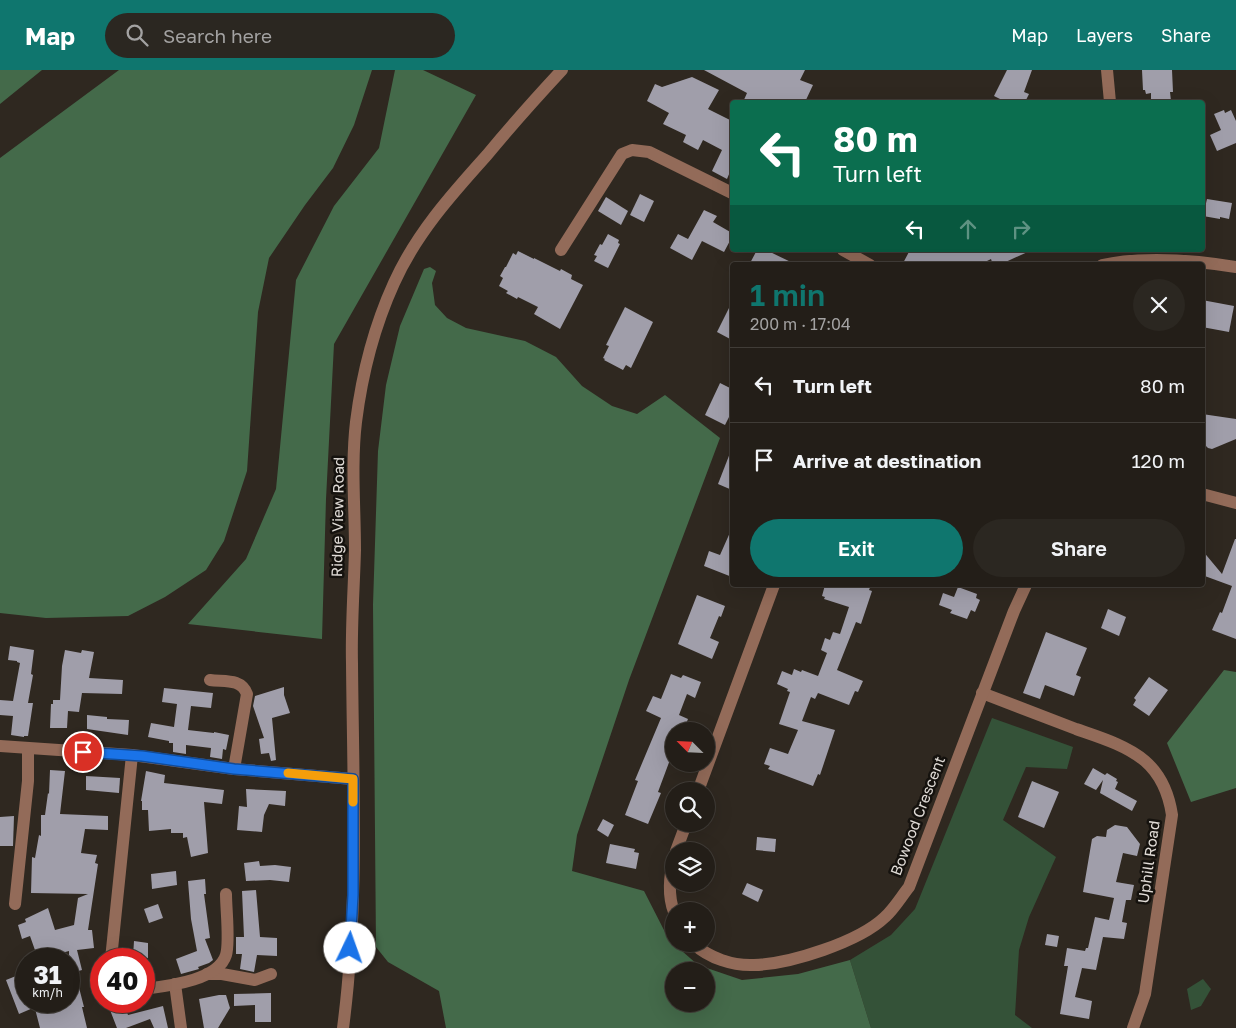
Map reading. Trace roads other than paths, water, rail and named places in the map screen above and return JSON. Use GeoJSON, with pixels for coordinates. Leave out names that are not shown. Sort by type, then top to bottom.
{"type":"FeatureCollection","features":[{"type":"Feature","properties":{"kind":"street","name":"Ridge View Road"},"geometry":{"type":"LineString","coordinates":[[343,1028],[349,983],[353,895],[352,659],[356,423],[364,377],[375,331],[394,283],[414,244],[438,211],[562,70]]}},
{"type":"Feature","properties":{"kind":"street"},"geometry":{"type":"LineString","coordinates":[[1108,70],[1110,100]]}},
{"type":"Feature","properties":{"kind":"street"},"geometry":{"type":"LineString","coordinates":[[561,250],[622,154],[632,150],[641,150],[661,157],[730,192]]}},
{"type":"Feature","properties":{"kind":"street"},"geometry":{"type":"LineString","coordinates":[[847,252],[865,262]]}},
{"type":"Feature","properties":{"kind":"street"},"geometry":{"type":"LineString","coordinates":[[1108,262],[1120,256],[1203,262]]}},
{"type":"Feature","properties":{"kind":"street"},"geometry":{"type":"LineString","coordinates":[[1205,262],[1236,266]]}},
{"type":"Feature","properties":{"kind":"street"},"geometry":{"type":"LineString","coordinates":[[1205,495],[1236,503]]}},
{"type":"Feature","properties":{"kind":"street"},"geometry":{"type":"LineString","coordinates":[[701,782],[773,587]]}},
{"type":"Feature","properties":{"kind":"street","name":"Bowood Crescent"},"geometry":{"type":"LineString","coordinates":[[704,952],[727,962],[753,966],[786,960],[829,948],[866,931],[886,917],[909,887],[982,693],[1025,587]]}},
{"type":"Feature","properties":{"kind":"street"},"geometry":{"type":"LineString","coordinates":[[210,680],[239,684],[244,687],[247,694],[234,769]]}},
{"type":"Feature","properties":{"kind":"street","name":"Uphill Road"},"geometry":{"type":"LineString","coordinates":[[982,693],[1105,739],[1129,751],[1145,761],[1163,784],[1169,799],[1172,815],[1145,994],[1133,1028]]}},
{"type":"Feature","properties":{"kind":"street"},"geometry":{"type":"LineString","coordinates":[[0,746],[132,755],[234,769],[353,779]]}},
{"type":"Feature","properties":{"kind":"street"},"geometry":{"type":"LineString","coordinates":[[15,904],[28,781],[28,749]]}},
{"type":"Feature","properties":{"kind":"street"},"geometry":{"type":"LineString","coordinates":[[112,948],[132,755]]}},
{"type":"Feature","properties":{"kind":"street"},"geometry":{"type":"LineString","coordinates":[[155,987],[175,984],[206,974],[219,966],[226,954],[226,894]]}},
{"type":"Feature","properties":{"kind":"street"},"geometry":{"type":"LineString","coordinates":[[206,974],[222,974],[255,980],[271,974]]}},
{"type":"Feature","properties":{"kind":"street"},"geometry":{"type":"LineString","coordinates":[[175,984],[181,1028]]}}]}
